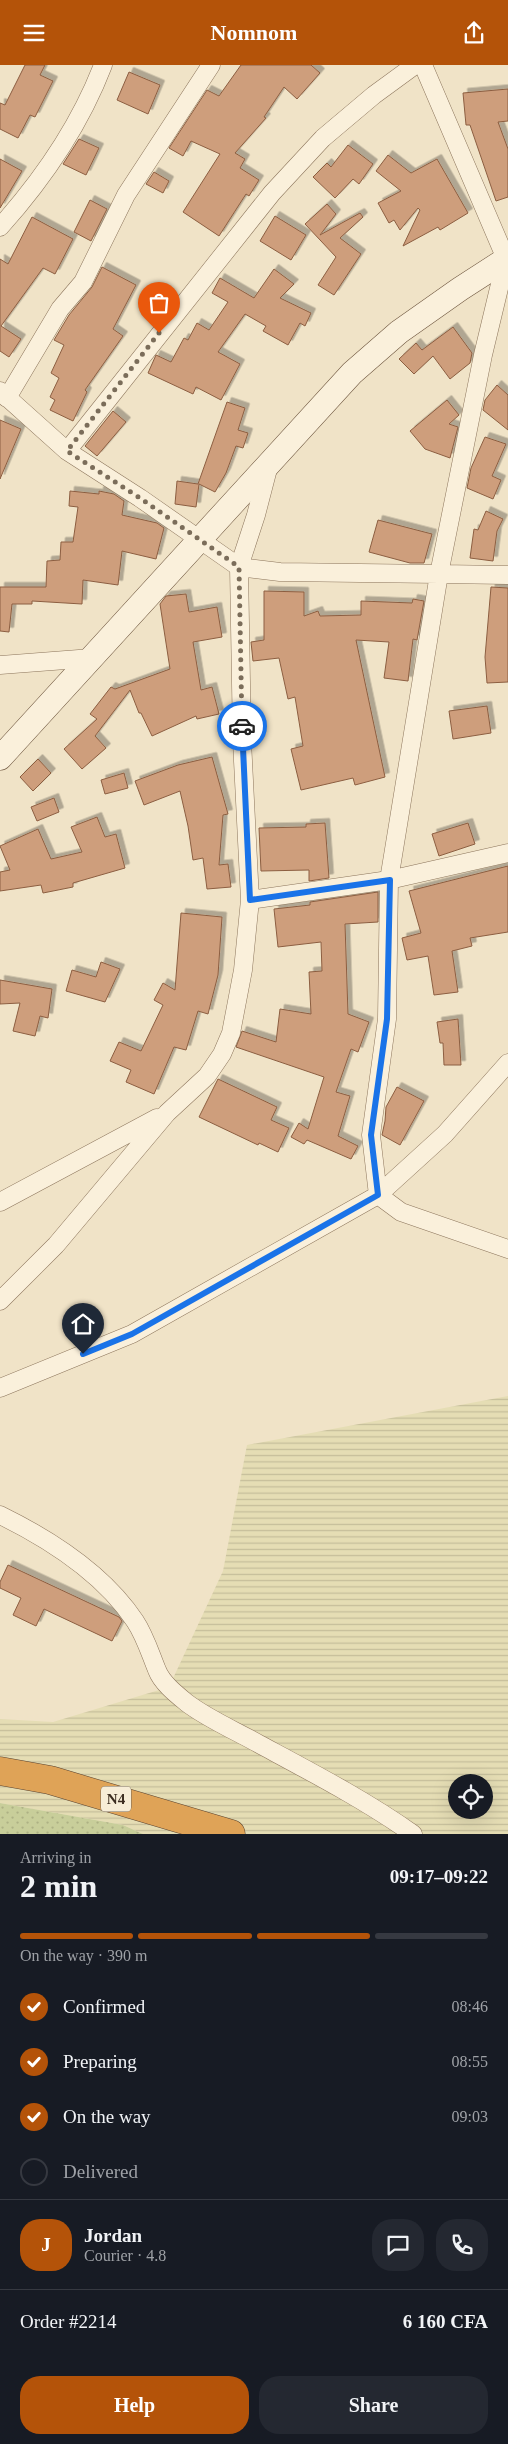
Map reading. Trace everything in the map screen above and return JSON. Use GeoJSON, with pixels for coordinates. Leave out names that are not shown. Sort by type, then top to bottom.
{"type":"FeatureCollection","features":[{"type":"Feature","properties":{"kind":"highway","name":"N4"},"geometry":{"type":"LineString","coordinates":[[0,1771],[50,1780],[231,1834]]}},
{"type":"Feature","properties":{"kind":"main road"},"geometry":{"type":"LineString","coordinates":[[0,758],[358,367],[399,332],[507,259]]}},
{"type":"Feature","properties":{"kind":"street"},"geometry":{"type":"LineString","coordinates":[[0,227],[50,166],[66,139],[103,65]]}},
{"type":"Feature","properties":{"kind":"street"},"geometry":{"type":"LineString","coordinates":[[211,65],[126,195],[83,282],[63,305],[3,394],[67,451],[140,498],[239,567],[280,573],[508,575]]}},
{"type":"Feature","properties":{"kind":"street"},"geometry":{"type":"LineString","coordinates":[[67,451],[272,193],[323,139],[374,95],[415,65]]}},
{"type":"Feature","properties":{"kind":"street"},"geometry":{"type":"LineString","coordinates":[[423,65],[507,259],[483,355],[440,574],[390,880],[387,1019],[371,1135],[378,1195],[401,1212],[508,1249]]}},
{"type":"Feature","properties":{"kind":"street"},"geometry":{"type":"LineString","coordinates":[[0,1301],[56,1245],[167,1113],[207,1076],[222,1054],[228,1040],[243,970],[250,900],[242,741],[239,567],[256,515],[269,464]]}},
{"type":"Feature","properties":{"kind":"street"},"geometry":{"type":"LineString","coordinates":[[0,665],[92,658]]}},
{"type":"Feature","properties":{"kind":"street"},"geometry":{"type":"LineString","coordinates":[[250,900],[390,880],[508,853]]}},
{"type":"Feature","properties":{"kind":"street"},"geometry":{"type":"LineString","coordinates":[[0,1388],[132,1334],[378,1195],[445,1134],[508,1063]]}},
{"type":"Feature","properties":{"kind":"street"},"geometry":{"type":"LineString","coordinates":[[0,1202],[167,1113]]}},
{"type":"Feature","properties":{"kind":"street"},"geometry":{"type":"LineString","coordinates":[[0,1515],[27,1528],[66,1552],[120,1600],[136,1623],[158,1672],[169,1687],[188,1704],[296,1764],[413,1834]]}},
{"type":"Feature","properties":{"kind":"shaded area"},"geometry":{"type":"Polygon","coordinates":[[[508,1396],[508,1834],[143,1834],[123,1825],[0,1803],[0,1719],[53,1722],[169,1687],[223,1571],[247,1445],[508,1396]]]}},
{"type":"Feature","properties":{"kind":"green space"},"geometry":{"type":"Polygon","coordinates":[[[0,1803],[123,1825],[143,1834],[0,1834],[0,1803]]]}},
{"type":"Feature","properties":{"kind":"building"},"geometry":{"type":"Polygon","coordinates":[[[25,65],[45,65],[40,75],[53,81],[35,117],[30,115],[18,138],[0,129],[0,103],[5,105],[25,65]]]}},
{"type":"Feature","properties":{"kind":"building"},"geometry":{"type":"Polygon","coordinates":[[[241,65],[311,65],[320,73],[297,99],[284,87],[264,117],[266,118],[235,153],[245,159],[240,168],[259,180],[249,196],[246,194],[219,236],[183,212],[220,154],[191,141],[183,156],[169,148],[207,90],[219,96],[241,65]]]}},
{"type":"Feature","properties":{"kind":"building"},"geometry":{"type":"Polygon","coordinates":[[[129,72],[160,85],[148,114],[117,100],[129,72]]]}},
{"type":"Feature","properties":{"kind":"building"},"geometry":{"type":"Polygon","coordinates":[[[508,89],[508,121],[498,122],[508,149],[508,197],[496,201],[470,125],[466,125],[463,93],[508,89]]]}},
{"type":"Feature","properties":{"kind":"building"},"geometry":{"type":"Polygon","coordinates":[[[79,139],[99,148],[86,175],[63,164],[79,139]]]}},
{"type":"Feature","properties":{"kind":"building"},"geometry":{"type":"Polygon","coordinates":[[[348,145],[373,164],[359,184],[353,179],[335,198],[313,177],[327,163],[331,167],[348,145]]]}},
{"type":"Feature","properties":{"kind":"building"},"geometry":{"type":"Polygon","coordinates":[[[388,155],[411,173],[437,159],[468,213],[440,230],[438,227],[403,246],[420,210],[418,208],[400,230],[394,220],[389,223],[378,203],[401,191],[376,171],[388,155]]]}},
{"type":"Feature","properties":{"kind":"building"},"geometry":{"type":"Polygon","coordinates":[[[0,159],[22,171],[0,208],[0,159]]]}},
{"type":"Feature","properties":{"kind":"building"},"geometry":{"type":"Polygon","coordinates":[[[154,172],[169,181],[163,193],[146,184],[154,172]]]}},
{"type":"Feature","properties":{"kind":"building"},"geometry":{"type":"Polygon","coordinates":[[[90,200],[107,209],[91,241],[74,232],[90,200]]]}},
{"type":"Feature","properties":{"kind":"building"},"geometry":{"type":"Polygon","coordinates":[[[327,204],[336,214],[320,235],[360,213],[363,217],[340,238],[361,254],[334,295],[318,285],[336,257],[305,224],[327,204]]]}},
{"type":"Feature","properties":{"kind":"building"},"geometry":{"type":"Polygon","coordinates":[[[275,216],[306,235],[291,260],[260,241],[275,216]]]}},
{"type":"Feature","properties":{"kind":"building"},"geometry":{"type":"Polygon","coordinates":[[[32,217],[73,239],[55,274],[43,268],[1,326],[21,339],[9,357],[0,351],[0,259],[8,264],[32,217]]]}},
{"type":"Feature","properties":{"kind":"building"},"geometry":{"type":"Polygon","coordinates":[[[102,267],[136,285],[113,329],[123,336],[85,390],[87,392],[73,421],[50,410],[55,400],[50,397],[59,378],[51,373],[64,345],[54,340],[69,315],[92,287],[102,267]]]}},
{"type":"Feature","properties":{"kind":"building"},"geometry":{"type":"Polygon","coordinates":[[[274,269],[294,284],[280,298],[311,313],[305,326],[300,323],[288,345],[263,331],[266,326],[245,314],[218,352],[240,364],[221,400],[196,387],[193,394],[148,373],[156,355],[171,362],[184,338],[188,340],[197,323],[209,330],[228,302],[212,293],[220,278],[254,298],[274,269]]]}},
{"type":"Feature","properties":{"kind":"building"},"geometry":{"type":"Polygon","coordinates":[[[453,327],[472,353],[470,363],[450,379],[433,356],[414,374],[399,359],[416,343],[422,350],[453,327]]]}},
{"type":"Feature","properties":{"kind":"building"},"geometry":{"type":"Polygon","coordinates":[[[497,385],[508,395],[508,430],[483,410],[485,400],[497,385]]]}},
{"type":"Feature","properties":{"kind":"building"},"geometry":{"type":"Polygon","coordinates":[[[447,400],[459,415],[449,424],[458,427],[450,458],[425,449],[410,431],[447,400]]]}},
{"type":"Feature","properties":{"kind":"building"},"geometry":{"type":"Polygon","coordinates":[[[227,402],[245,408],[238,430],[248,433],[243,448],[236,446],[226,473],[215,492],[199,484],[196,507],[175,504],[177,481],[198,484],[227,402]]]}},
{"type":"Feature","properties":{"kind":"building"},"geometry":{"type":"Polygon","coordinates":[[[113,411],[126,422],[97,456],[85,446],[113,411]]]}},
{"type":"Feature","properties":{"kind":"building"},"geometry":{"type":"Polygon","coordinates":[[[0,420],[21,429],[0,479],[0,420]]]}},
{"type":"Feature","properties":{"kind":"building"},"geometry":{"type":"Polygon","coordinates":[[[485,437],[506,444],[492,476],[501,480],[493,499],[467,488],[471,468],[485,437]]]}},
{"type":"Feature","properties":{"kind":"building"},"geometry":{"type":"Polygon","coordinates":[[[70,491],[99,494],[99,491],[114,494],[124,501],[122,515],[157,523],[164,528],[156,559],[122,551],[118,585],[83,580],[82,604],[32,601],[32,604],[12,604],[9,632],[0,631],[0,587],[46,587],[47,561],[60,560],[61,542],[73,542],[78,507],[69,506],[70,491]]]}},
{"type":"Feature","properties":{"kind":"building"},"geometry":{"type":"Polygon","coordinates":[[[486,511],[503,519],[497,531],[493,561],[470,558],[474,529],[478,530],[486,511]]]}},
{"type":"Feature","properties":{"kind":"building"},"geometry":{"type":"Polygon","coordinates":[[[378,520],[432,534],[424,563],[410,563],[369,552],[378,520]]]}},
{"type":"Feature","properties":{"kind":"building"},"geometry":{"type":"Polygon","coordinates":[[[491,587],[508,588],[508,682],[487,683],[485,657],[491,587]]]}},
{"type":"Feature","properties":{"kind":"building"},"geometry":{"type":"Polygon","coordinates":[[[264,591],[304,592],[304,616],[318,611],[320,616],[361,615],[361,601],[412,603],[413,599],[424,601],[417,640],[413,639],[408,681],[384,678],[389,642],[356,640],[385,777],[355,785],[353,778],[301,790],[291,749],[303,746],[295,697],[288,699],[279,658],[253,661],[251,642],[264,640],[264,591]]]}},
{"type":"Feature","properties":{"kind":"building"},"geometry":{"type":"Polygon","coordinates":[[[186,594],[189,612],[217,607],[222,637],[193,642],[201,690],[212,687],[219,714],[197,719],[196,716],[152,736],[141,713],[139,713],[130,690],[95,736],[106,748],[82,769],[64,749],[97,719],[90,714],[111,687],[115,689],[170,669],[160,604],[166,596],[186,594]]]}},
{"type":"Feature","properties":{"kind":"building"},"geometry":{"type":"Polygon","coordinates":[[[487,706],[491,733],[453,739],[449,711],[487,706]]]}},
{"type":"Feature","properties":{"kind":"building"},"geometry":{"type":"Polygon","coordinates":[[[212,757],[228,814],[223,815],[219,865],[228,864],[231,887],[207,889],[203,858],[193,860],[180,791],[144,805],[135,781],[178,765],[212,757]]]}},
{"type":"Feature","properties":{"kind":"building"},"geometry":{"type":"Polygon","coordinates":[[[38,759],[51,773],[33,791],[20,777],[38,759]]]}},
{"type":"Feature","properties":{"kind":"building"},"geometry":{"type":"Polygon","coordinates":[[[124,773],[128,788],[105,794],[101,780],[124,773]]]}},
{"type":"Feature","properties":{"kind":"building"},"geometry":{"type":"Polygon","coordinates":[[[54,798],[59,812],[37,821],[31,807],[54,798]]]}},
{"type":"Feature","properties":{"kind":"building"},"geometry":{"type":"Polygon","coordinates":[[[97,817],[105,837],[116,834],[125,868],[73,883],[73,887],[43,893],[41,885],[0,891],[0,872],[10,870],[0,846],[38,829],[51,859],[82,852],[71,827],[97,817]]]}},
{"type":"Feature","properties":{"kind":"building"},"geometry":{"type":"Polygon","coordinates":[[[325,823],[329,878],[309,881],[309,870],[261,871],[259,828],[306,827],[306,824],[325,823]]]}},
{"type":"Feature","properties":{"kind":"building"},"geometry":{"type":"Polygon","coordinates":[[[468,823],[475,844],[439,856],[432,834],[468,823]]]}},
{"type":"Feature","properties":{"kind":"building"},"geometry":{"type":"Polygon","coordinates":[[[508,866],[508,932],[470,938],[472,946],[452,951],[458,992],[434,995],[428,956],[407,960],[402,938],[421,933],[409,891],[508,866]]]}},
{"type":"Feature","properties":{"kind":"building"},"geometry":{"type":"Polygon","coordinates":[[[378,892],[378,922],[345,924],[348,1014],[369,1022],[358,1052],[351,1049],[336,1092],[350,1096],[338,1136],[358,1146],[351,1159],[307,1140],[304,1144],[291,1137],[299,1123],[308,1129],[324,1077],[236,1047],[242,1031],[276,1042],[280,1009],[311,1014],[309,972],[322,971],[321,942],[278,947],[274,909],[310,905],[310,902],[378,892]]]}},
{"type":"Feature","properties":{"kind":"building"},"geometry":{"type":"Polygon","coordinates":[[[181,913],[222,917],[218,975],[208,1014],[198,1011],[186,1050],[174,1047],[154,1094],[126,1082],[131,1070],[110,1061],[119,1042],[141,1051],[163,1005],[154,1000],[163,983],[175,990],[181,913]]]}},
{"type":"Feature","properties":{"kind":"building"},"geometry":{"type":"Polygon","coordinates":[[[101,962],[120,969],[105,1002],[66,991],[72,970],[96,977],[101,962]]]}},
{"type":"Feature","properties":{"kind":"building"},"geometry":{"type":"Polygon","coordinates":[[[0,980],[52,989],[48,1018],[40,1016],[35,1036],[13,1031],[20,1003],[0,1004],[0,980]]]}},
{"type":"Feature","properties":{"kind":"building"},"geometry":{"type":"Polygon","coordinates":[[[458,1019],[461,1065],[444,1065],[443,1043],[440,1043],[437,1022],[458,1019]]]}},
{"type":"Feature","properties":{"kind":"building"},"geometry":{"type":"Polygon","coordinates":[[[218,1079],[277,1107],[271,1120],[289,1128],[278,1152],[259,1143],[258,1145],[199,1117],[218,1079]]]}},
{"type":"Feature","properties":{"kind":"building"},"geometry":{"type":"Polygon","coordinates":[[[397,1087],[424,1101],[400,1145],[382,1135],[386,1107],[397,1087]]]}},
{"type":"Feature","properties":{"kind":"building"},"geometry":{"type":"Polygon","coordinates":[[[8,1565],[119,1617],[122,1621],[112,1641],[44,1609],[36,1626],[13,1615],[21,1598],[0,1588],[0,1582],[8,1565]]]}},
{"type":"Feature","properties":{"kind":"way so far"},"geometry":{"type":"LineString","coordinates":[[159,333],[67,451],[140,498],[239,567],[242,726]]}},
{"type":"Feature","properties":{"kind":"route"},"geometry":{"type":"LineString","coordinates":[[83,1354],[132,1334],[378,1195],[371,1135],[387,1019],[390,880],[250,900],[242,726]]}}]}
